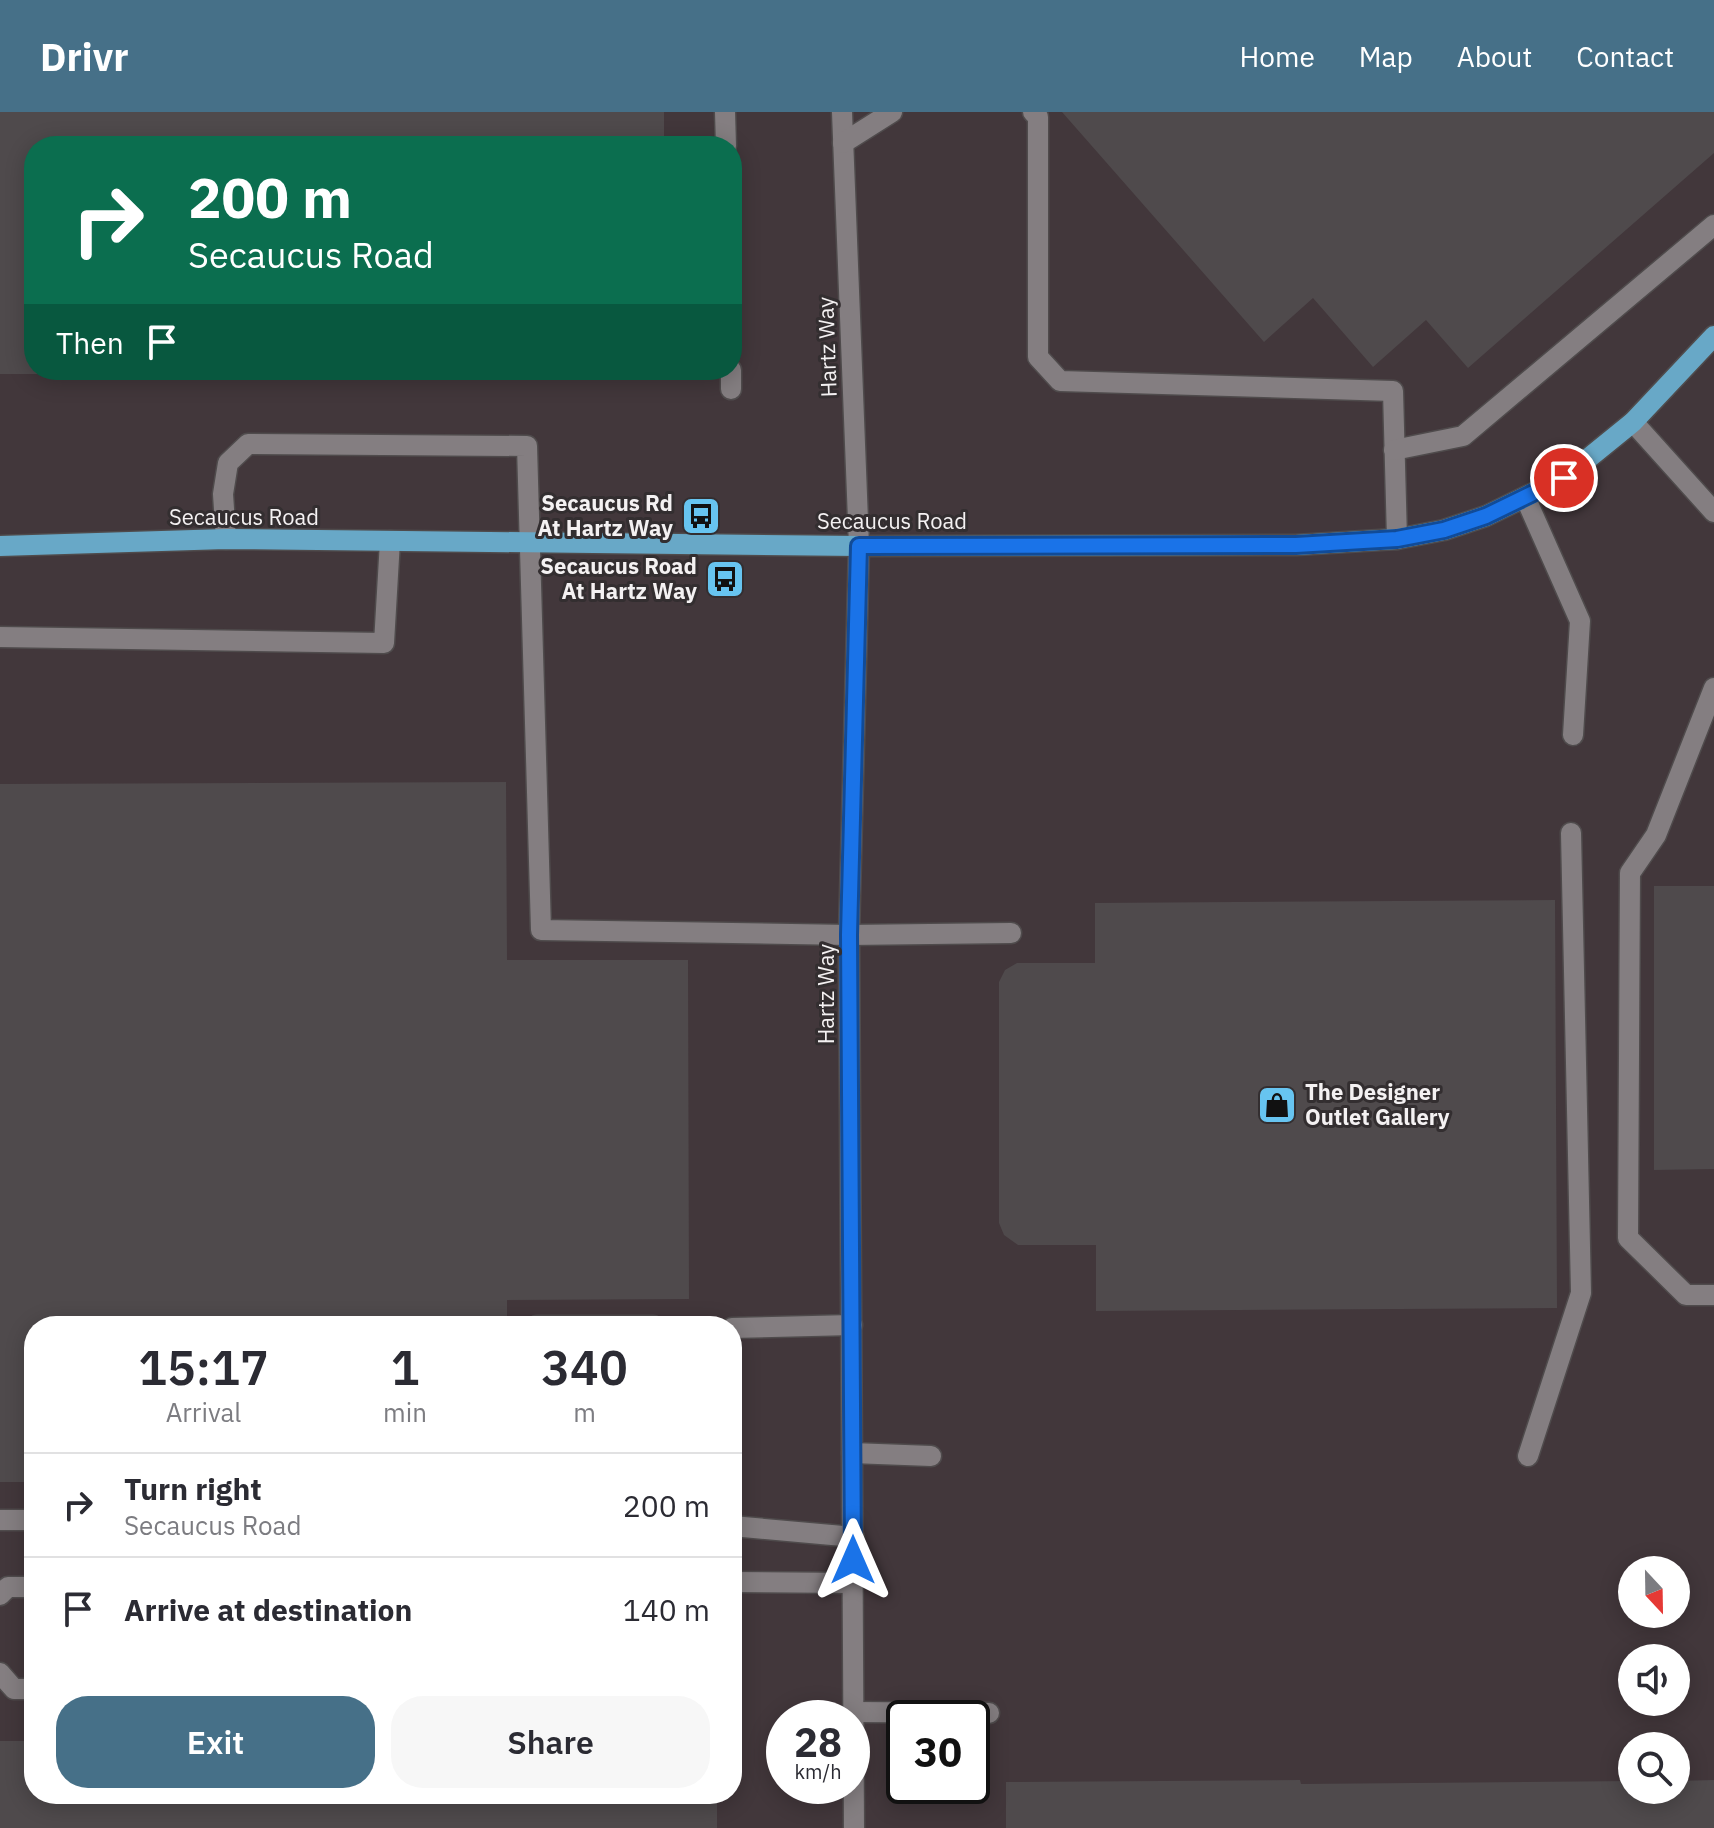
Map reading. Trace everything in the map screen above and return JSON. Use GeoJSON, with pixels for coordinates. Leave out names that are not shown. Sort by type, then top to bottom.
{"type":"FeatureCollection","features":[{"type":"Feature","properties":{"kind":"main road","name":"Secaucus Road"},"geometry":{"type":"LineString","coordinates":[[0,546],[226,539],[859,546],[1296,545],[1397,539],[1444,530],[1526,499],[1576,470],[1633,422],[1714,336]]}},
{"type":"Feature","properties":{"kind":"street"},"geometry":{"type":"LineString","coordinates":[[725,112],[726,136]]}},
{"type":"Feature","properties":{"kind":"street","name":"Hartz Way"},"geometry":{"type":"LineString","coordinates":[[842,112],[859,546],[849,935],[854,1700]]}},
{"type":"Feature","properties":{"kind":"street"},"geometry":{"type":"LineString","coordinates":[[843,143],[892,112]]}},
{"type":"Feature","properties":{"kind":"street"},"geometry":{"type":"LineString","coordinates":[[1033,112],[1038,117],[1038,357],[1060,381],[1393,391],[1397,539]]}},
{"type":"Feature","properties":{"kind":"street"},"geometry":{"type":"LineString","coordinates":[[1394,450],[1463,436],[1714,225]]}},
{"type":"Feature","properties":{"kind":"street"},"geometry":{"type":"LineString","coordinates":[[1633,422],[1714,512]]}},
{"type":"Feature","properties":{"kind":"street"},"geometry":{"type":"LineString","coordinates":[[226,539],[223,494],[228,463],[248,444],[527,446],[541,930],[849,935],[1011,933]]}},
{"type":"Feature","properties":{"kind":"street"},"geometry":{"type":"LineString","coordinates":[[1526,499],[1580,621],[1573,735]]}},
{"type":"Feature","properties":{"kind":"street"},"geometry":{"type":"LineString","coordinates":[[0,637],[384,643],[390,541]]}},
{"type":"Feature","properties":{"kind":"street"},"geometry":{"type":"LineString","coordinates":[[1714,688],[1656,835],[1630,873],[1628,1222],[1628,1238],[1686,1295],[1714,1295]]}},
{"type":"Feature","properties":{"kind":"street"},"geometry":{"type":"LineString","coordinates":[[1528,1456],[1581,1293],[1571,833]]}},
{"type":"Feature","properties":{"kind":"street"},"geometry":{"type":"LineString","coordinates":[[742,1328],[852,1325]]}},
{"type":"Feature","properties":{"kind":"street"},"geometry":{"type":"LineString","coordinates":[[852,1453],[931,1456]]}},
{"type":"Feature","properties":{"kind":"street"},"geometry":{"type":"LineString","coordinates":[[0,1520],[24,1520]]}},
{"type":"Feature","properties":{"kind":"street"},"geometry":{"type":"LineString","coordinates":[[742,1527],[854,1537]]}},
{"type":"Feature","properties":{"kind":"street"},"geometry":{"type":"LineString","coordinates":[[742,1582],[853,1583]]}},
{"type":"Feature","properties":{"kind":"street"},"geometry":{"type":"LineString","coordinates":[[0,1595],[8,1587],[24,1587]]}},
{"type":"Feature","properties":{"kind":"street"},"geometry":{"type":"LineString","coordinates":[[0,1673],[14,1689],[24,1689]]}},
{"type":"Feature","properties":{"kind":"street","name":"Hartz Way"},"geometry":{"type":"LineString","coordinates":[[854,1804],[854,1828]]}},
{"type":"Feature","properties":{"kind":"shaded area"},"geometry":{"type":"Polygon","coordinates":[[[0,112],[1714,112],[1714,1828],[0,1828],[0,112]]]}},
{"type":"Feature","properties":{"kind":"building"},"geometry":{"type":"Polygon","coordinates":[[[0,112],[664,112],[664,136],[24,136],[24,374],[0,374],[0,112]]]}},
{"type":"Feature","properties":{"kind":"building"},"geometry":{"type":"Polygon","coordinates":[[[1062,112],[1714,112],[1714,153],[1468,368],[1426,320],[1373,367],[1313,298],[1264,342],[1062,112]]]}},
{"type":"Feature","properties":{"kind":"building"},"geometry":{"type":"Polygon","coordinates":[[[735,576],[735,583],[717,584],[717,577],[735,576]]]}},
{"type":"Feature","properties":{"kind":"building"},"geometry":{"type":"Polygon","coordinates":[[[506,782],[507,960],[688,960],[689,1299],[507,1300],[507,1316],[24,1316],[24,1482],[0,1482],[0,784],[506,782]]]}},
{"type":"Feature","properties":{"kind":"building"},"geometry":{"type":"Polygon","coordinates":[[[1654,886],[1714,886],[1714,1169],[1654,1170],[1654,886]]]}},
{"type":"Feature","properties":{"kind":"building","name":"The Designer Outlet Gallery"},"geometry":{"type":"Polygon","coordinates":[[[1555,900],[1557,1308],[1096,1311],[1096,1245],[1018,1245],[1004,1235],[999,1223],[999,982],[1005,970],[1017,963],[1095,963],[1095,903],[1555,900]]]}},
{"type":"Feature","properties":{"kind":"building"},"geometry":{"type":"Polygon","coordinates":[[[0,1741],[24,1741],[24,1804],[717,1804],[717,1828],[0,1828],[0,1741]]]}},
{"type":"Feature","properties":{"kind":"building"},"geometry":{"type":"Polygon","coordinates":[[[1300,1780],[1301,1784],[1618,1781],[1618,1804],[1690,1804],[1690,1781],[1714,1780],[1714,1828],[1006,1828],[1006,1782],[1300,1780]]]}},
{"type":"Feature","properties":{"kind":"place","name":"Secaucus Rd At Hartz Way"},"geometry":{"type":"Point","coordinates":[701,516]}},
{"type":"Feature","properties":{"kind":"place","name":"Secaucus Road At Hartz Way"},"geometry":{"type":"Point","coordinates":[725,579]}},
{"type":"Feature","properties":{"kind":"place","name":"The Designer Outlet Gallery"},"geometry":{"type":"Point","coordinates":[1277,1105]}},
{"type":"Feature","properties":{"kind":"route"},"geometry":{"type":"LineString","coordinates":[[853,1560],[849,935],[859,546],[1296,545],[1397,539],[1444,530],[1486,516],[1564,478]]}}]}
